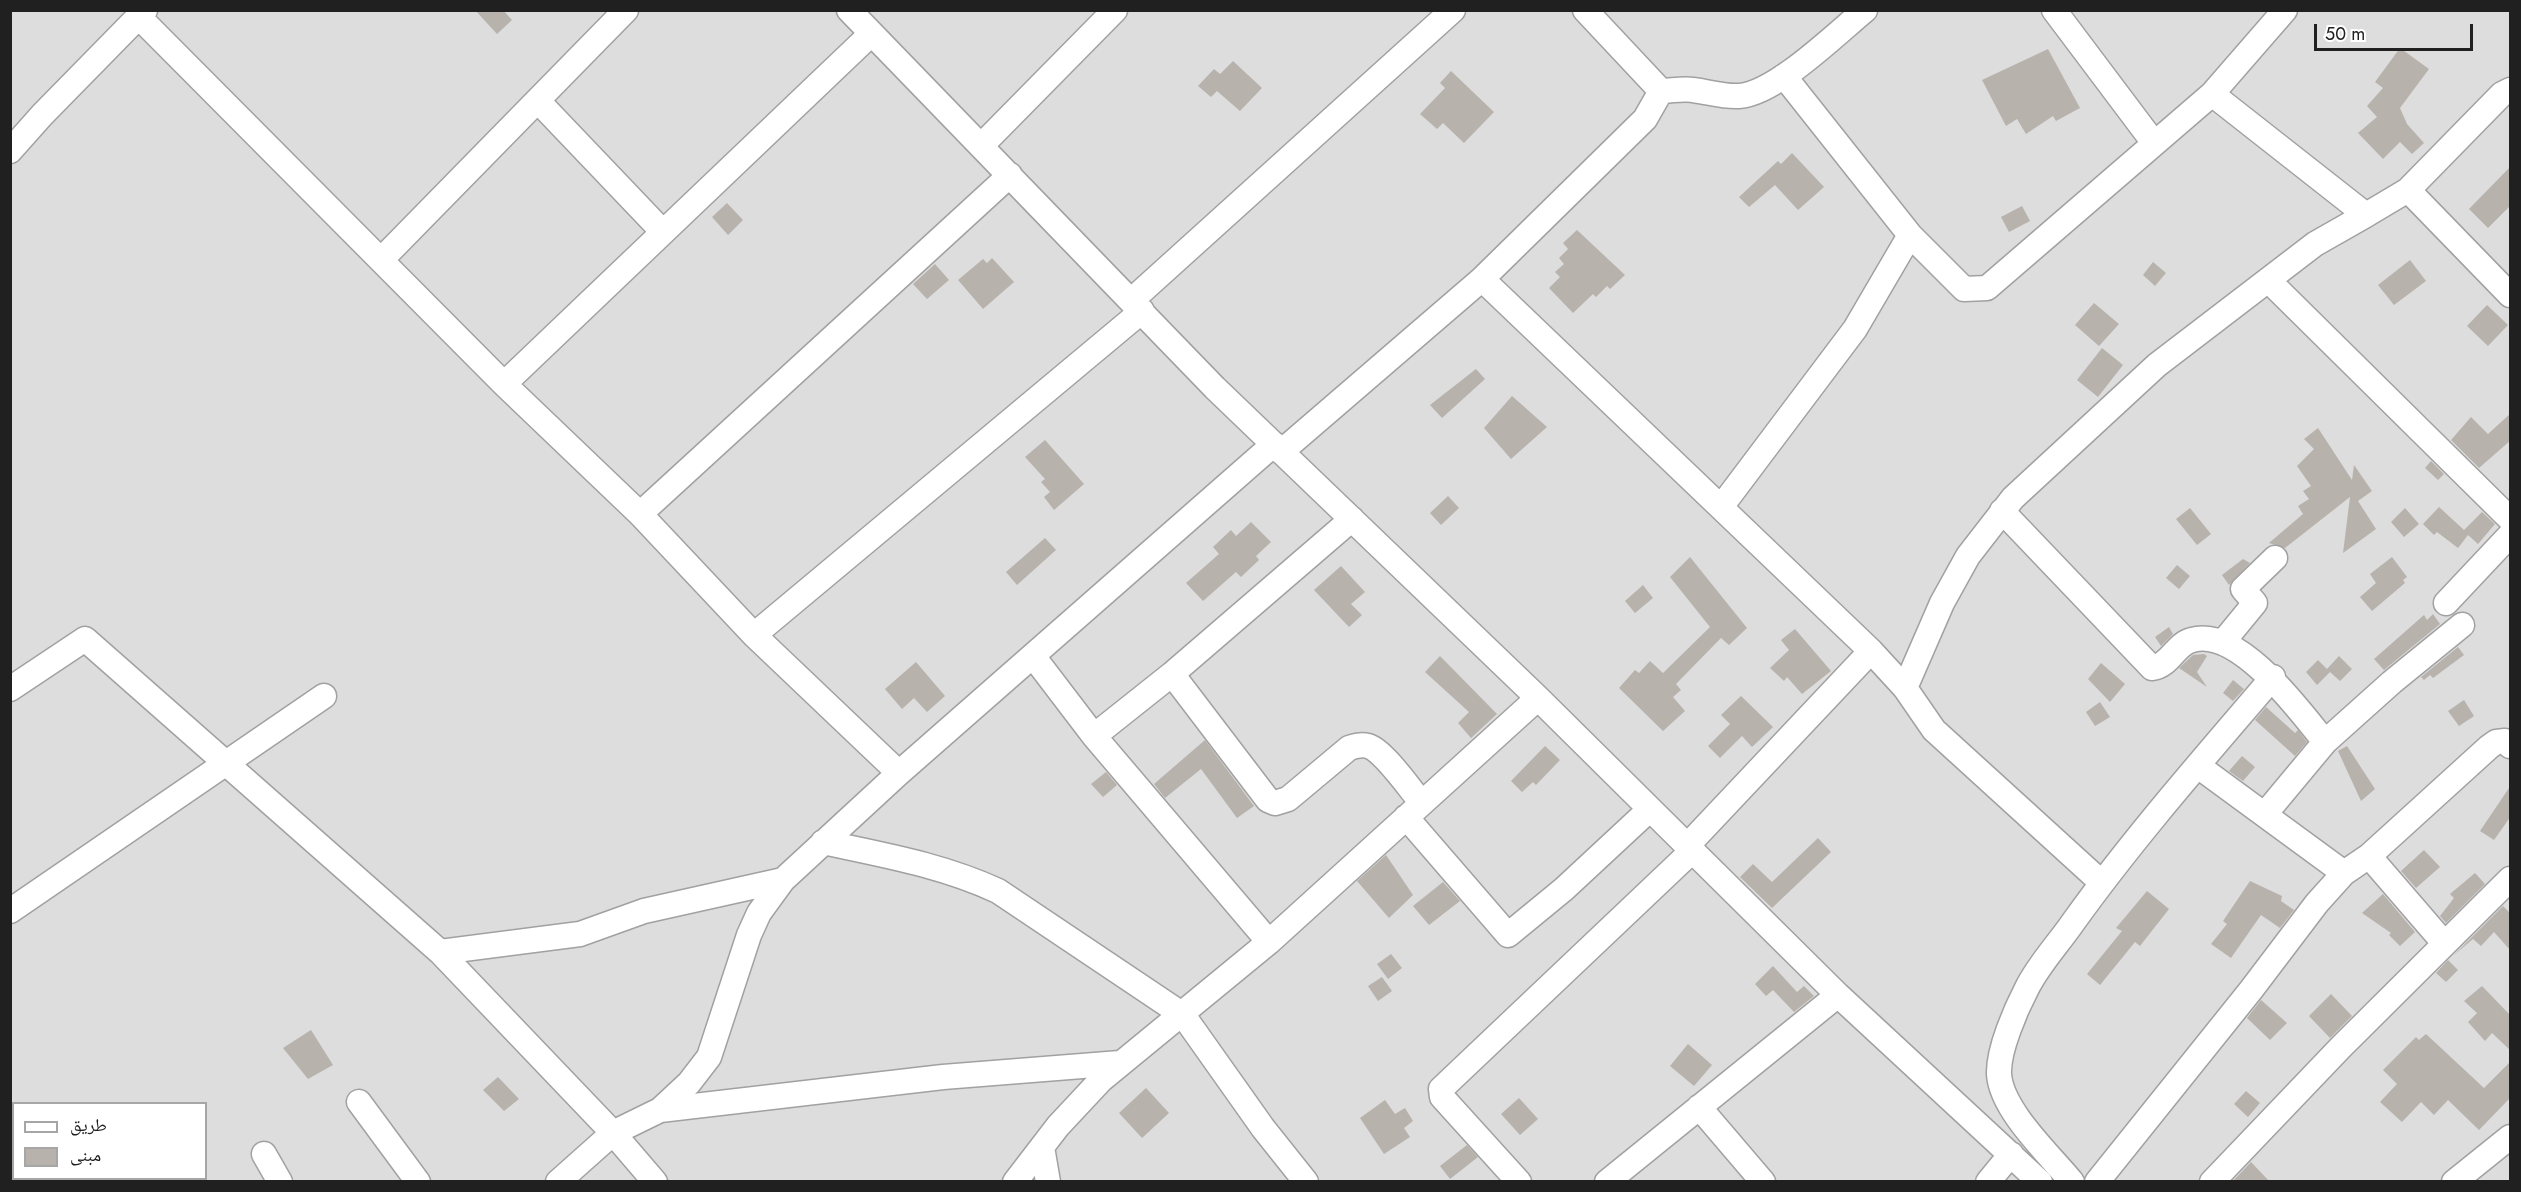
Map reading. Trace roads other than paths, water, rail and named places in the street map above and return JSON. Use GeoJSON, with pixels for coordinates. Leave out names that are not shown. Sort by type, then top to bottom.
{"type":"FeatureCollection","features":[{"type":"Feature","properties":{"kind":"street"},"geometry":{"type":"LineString","coordinates":[[849,10],[1215,388],[1538,698],[1838,995],[2040,1182]]}},
{"type":"Feature","properties":{"kind":"street"},"geometry":{"type":"LineString","coordinates":[[981,146],[1115,10]]}},
{"type":"Feature","properties":{"kind":"street"},"geometry":{"type":"LineString","coordinates":[[754,635],[1137,306],[1453,10]]}},
{"type":"Feature","properties":{"kind":"street"},"geometry":{"type":"LineString","coordinates":[[1585,10],[1661,91]]}},
{"type":"Feature","properties":{"kind":"street"},"geometry":{"type":"LineString","coordinates":[[1661,91],[1690,89],[1720,96],[1741,96],[1762,91],[1784,76],[1865,10]]}},
{"type":"Feature","properties":{"kind":"street"},"geometry":{"type":"LineString","coordinates":[[2054,10],[2154,143]]}},
{"type":"Feature","properties":{"kind":"street"},"geometry":{"type":"LineString","coordinates":[[1784,76],[1910,236],[1964,289],[1987,288],[2212,94],[2284,10]]}},
{"type":"Feature","properties":{"kind":"street"},"geometry":{"type":"LineString","coordinates":[[381,260],[538,101],[618,13]]}},
{"type":"Feature","properties":{"kind":"street"},"geometry":{"type":"LineString","coordinates":[[10,151],[42,115],[142,14],[504,384],[640,514],[754,635],[899,773]]}},
{"type":"Feature","properties":{"kind":"street"},"geometry":{"type":"LineString","coordinates":[[504,384],[871,34]]}},
{"type":"Feature","properties":{"kind":"street"},"geometry":{"type":"LineString","coordinates":[[1905,688],[1942,603],[1968,556],[2013,498],[2157,365],[2244,301],[2315,244],[2408,190],[2502,94],[2511,90]]}},
{"type":"Feature","properties":{"kind":"street"},"geometry":{"type":"LineString","coordinates":[[558,1182],[613,1133],[660,1110],[689,1083],[709,1058],[749,935],[759,913],[783,880],[899,773],[1033,656],[1482,279],[1645,119],[1661,91]]}},
{"type":"Feature","properties":{"kind":"street"},"geometry":{"type":"LineString","coordinates":[[2212,94],[2366,215]]}},
{"type":"Feature","properties":{"kind":"street"},"geometry":{"type":"LineString","coordinates":[[538,101],[663,232]]}},
{"type":"Feature","properties":{"kind":"street"},"geometry":{"type":"LineString","coordinates":[[640,514],[1010,175]]}},
{"type":"Feature","properties":{"kind":"street"},"geometry":{"type":"LineString","coordinates":[[2408,190],[2511,295]]}},
{"type":"Feature","properties":{"kind":"street"},"geometry":{"type":"LineString","coordinates":[[1721,507],[1855,329],[1910,236]]}},
{"type":"Feature","properties":{"kind":"street"},"geometry":{"type":"LineString","coordinates":[[1482,279],[1871,651],[1905,688],[1934,730],[2102,883]]}},
{"type":"Feature","properties":{"kind":"street"},"geometry":{"type":"LineString","coordinates":[[2268,280],[2511,519]]}},
{"type":"Feature","properties":{"kind":"street"},"geometry":{"type":"LineString","coordinates":[[2002,512],[2152,668],[2160,667],[2188,641],[2201,639],[2223,642],[2272,677],[2325,742]]}},
{"type":"Feature","properties":{"kind":"street"},"geometry":{"type":"LineString","coordinates":[[1095,736],[1172,674],[1352,519]]}},
{"type":"Feature","properties":{"kind":"street"},"geometry":{"type":"LineString","coordinates":[[2446,603],[2511,535]]}},
{"type":"Feature","properties":{"kind":"street"},"geometry":{"type":"LineString","coordinates":[[2223,642],[2255,603],[2243,589],[2275,558]]}},
{"type":"Feature","properties":{"kind":"street"},"geometry":{"type":"LineString","coordinates":[[2265,814],[2325,742],[2392,682],[2462,625]]}},
{"type":"Feature","properties":{"kind":"street"},"geometry":{"type":"LineString","coordinates":[[10,688],[85,639],[440,952],[613,1133],[655,1182]]}},
{"type":"Feature","properties":{"kind":"street"},"geometry":{"type":"LineString","coordinates":[[1519,1182],[1442,1097],[1441,1089],[1689,848],[1871,651]]}},
{"type":"Feature","properties":{"kind":"street"},"geometry":{"type":"LineString","coordinates":[[1033,656],[1095,736],[1269,942]]}},
{"type":"Feature","properties":{"kind":"street"},"geometry":{"type":"LineString","coordinates":[[1172,674],[1268,800],[1275,803],[1288,799],[1349,748],[1366,745],[1377,752],[1413,809],[1508,935],[1564,889],[1649,810]]}},
{"type":"Feature","properties":{"kind":"street"},"geometry":{"type":"LineString","coordinates":[[2072,1182],[2012,1110],[1999,1075],[2001,1056],[2027,987],[2102,883],[2272,677]]}},
{"type":"Feature","properties":{"kind":"street"},"geometry":{"type":"LineString","coordinates":[[10,911],[324,696]]}},
{"type":"Feature","properties":{"kind":"street"},"geometry":{"type":"LineString","coordinates":[[1015,1182],[1081,1101],[1120,1063],[1183,1015],[1269,942],[1538,698]]}},
{"type":"Feature","properties":{"kind":"street"},"geometry":{"type":"LineString","coordinates":[[2097,1182],[2251,990],[2317,903],[2344,873],[2369,856],[2489,747],[2496,742],[2505,741],[2511,746]]}},
{"type":"Feature","properties":{"kind":"street"},"geometry":{"type":"LineString","coordinates":[[2198,766],[2344,873]]}},
{"type":"Feature","properties":{"kind":"street"},"geometry":{"type":"LineString","coordinates":[[823,842],[967,876],[998,891],[1183,1015],[1263,1128],[1306,1182]]}},
{"type":"Feature","properties":{"kind":"street"},"geometry":{"type":"LineString","coordinates":[[2369,856],[2444,943]]}},
{"type":"Feature","properties":{"kind":"street"},"geometry":{"type":"LineString","coordinates":[[2212,1182],[2444,943],[2511,879]]}},
{"type":"Feature","properties":{"kind":"street"},"geometry":{"type":"LineString","coordinates":[[440,952],[580,934],[644,911],[783,880]]}},
{"type":"Feature","properties":{"kind":"street"},"geometry":{"type":"LineString","coordinates":[[1607,1182],[1838,995]]}},
{"type":"Feature","properties":{"kind":"street"},"geometry":{"type":"LineString","coordinates":[[660,1110],[943,1077],[1120,1063]]}},
{"type":"Feature","properties":{"kind":"street"},"geometry":{"type":"LineString","coordinates":[[359,1102],[418,1182]]}},
{"type":"Feature","properties":{"kind":"street"},"geometry":{"type":"LineString","coordinates":[[1699,1107],[1762,1182]]}},
{"type":"Feature","properties":{"kind":"street"},"geometry":{"type":"LineString","coordinates":[[2454,1182],[2511,1137]]}},
{"type":"Feature","properties":{"kind":"street"},"geometry":{"type":"LineString","coordinates":[[1042,1147],[1048,1182]]}},
{"type":"Feature","properties":{"kind":"street"},"geometry":{"type":"LineString","coordinates":[[264,1154],[280,1182]]}},
{"type":"Feature","properties":{"kind":"street"},"geometry":{"type":"LineString","coordinates":[[1988,1182],[2011,1154]]}}]}
